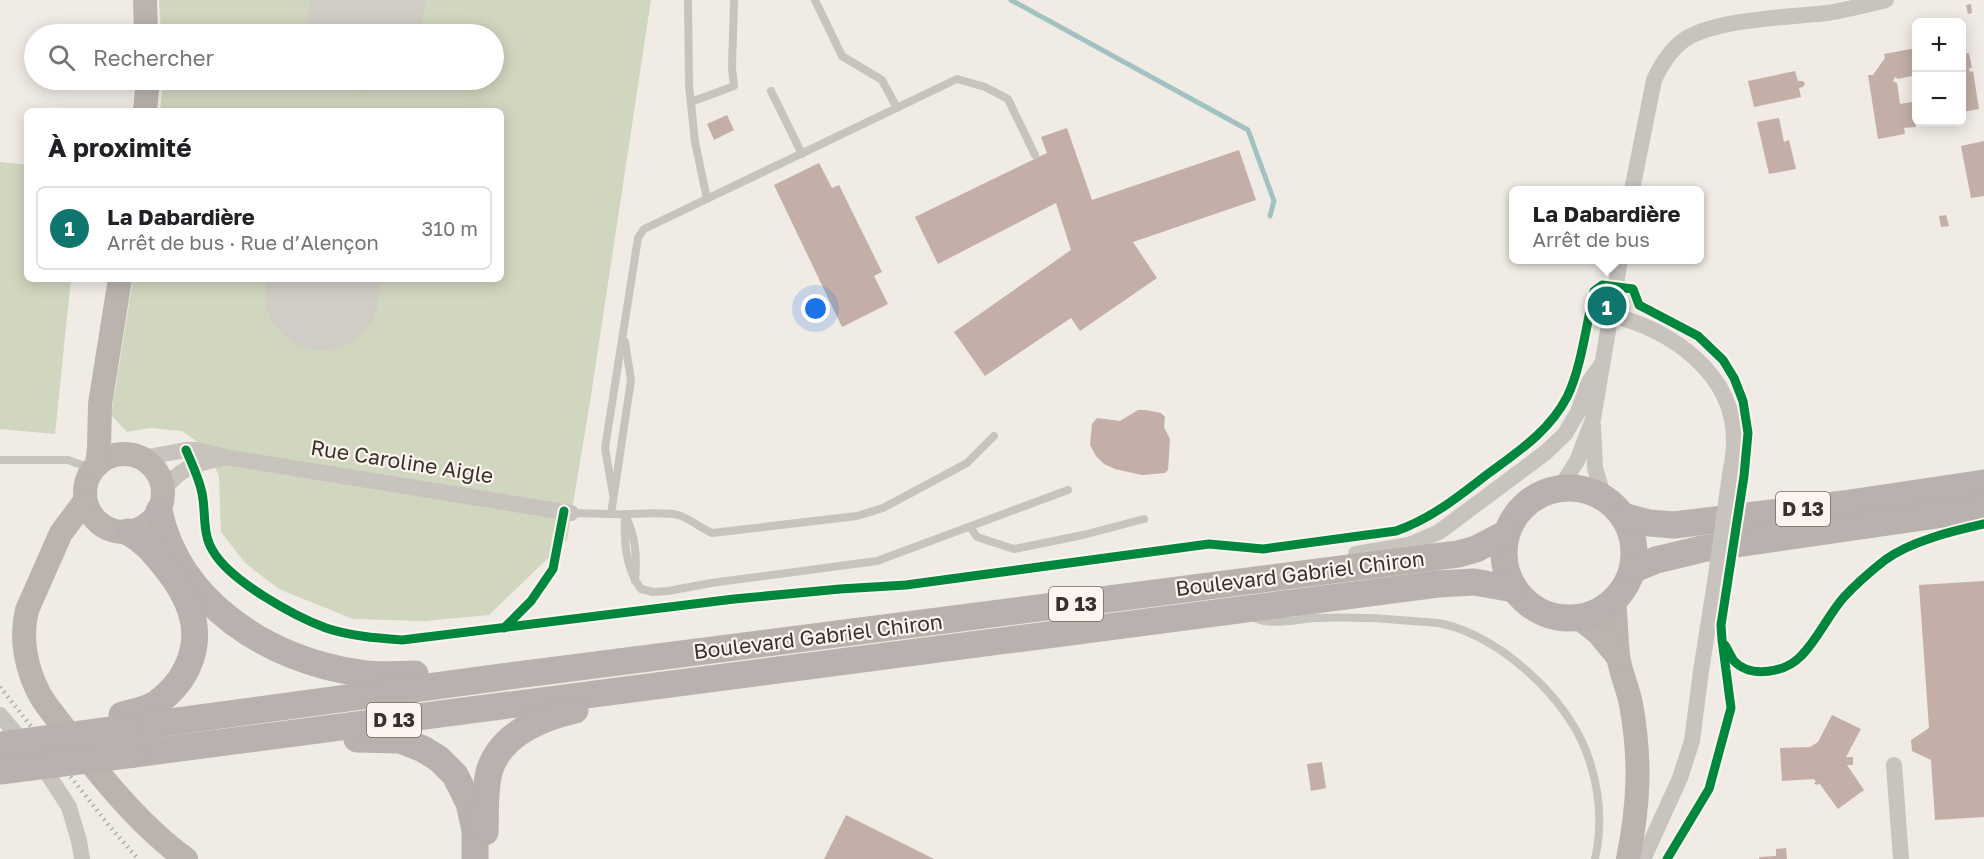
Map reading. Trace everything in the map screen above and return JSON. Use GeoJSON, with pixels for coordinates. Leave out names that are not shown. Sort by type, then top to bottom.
{"type":"FeatureCollection","features":[{"type":"Feature","properties":{"kind":"main road","name":"D 13"},"geometry":{"type":"LineString","coordinates":[[1613,507],[1649,523],[1674,525],[1832,506],[1984,483]]}},
{"type":"Feature","properties":{"kind":"main road"},"geometry":{"type":"LineString","coordinates":[[1574,488],[1590,492],[1613,507],[1631,533],[1634,551],[1632,570],[1622,591],[1614,600],[1597,612],[1579,618],[1560,618],[1542,613],[1526,603],[1507,576],[1503,547],[1514,517],[1526,503],[1542,494],[1574,488]]}},
{"type":"Feature","properties":{"kind":"main road"},"geometry":{"type":"LineString","coordinates":[[161,501],[166,535],[174,553],[201,593],[217,611],[266,643],[300,659],[361,674],[482,671],[502,678]]}},
{"type":"Feature","properties":{"kind":"main road","name":"D 13"},"geometry":{"type":"LineString","coordinates":[[1632,570],[1656,560],[1702,549],[1984,508]]}},
{"type":"Feature","properties":{"kind":"main road"},"geometry":{"type":"LineString","coordinates":[[127,732],[140,711],[157,703],[175,686],[189,666],[195,645],[195,624],[191,606],[185,594],[150,548],[128,532]]}},
{"type":"Feature","properties":{"kind":"main road","name":"Boulevard Gabriel Chiron"},"geometry":{"type":"LineString","coordinates":[[127,732],[502,678],[1458,554],[1476,549],[1507,533]]}},
{"type":"Feature","properties":{"kind":"main road","name":"Boulevard Gabriel Chiron"},"geometry":{"type":"LineString","coordinates":[[127,732],[183,748],[1438,584],[1474,582],[1514,589]]}},
{"type":"Feature","properties":{"kind":"main road"},"geometry":{"type":"LineString","coordinates":[[476,859],[485,832],[485,798],[489,771],[500,750],[513,737],[527,726],[555,715],[620,701],[653,687]]}},
{"type":"Feature","properties":{"kind":"main road","name":"D 13"},"geometry":{"type":"LineString","coordinates":[[0,743],[127,732]]}},
{"type":"Feature","properties":{"kind":"main road","name":"D 13"},"geometry":{"type":"LineString","coordinates":[[0,771],[127,732]]}},
{"type":"Feature","properties":{"kind":"main road"},"geometry":{"type":"LineString","coordinates":[[183,748],[239,750],[361,739],[400,740],[423,749],[439,759],[455,775],[469,803],[475,830],[476,859]]}},
{"type":"Feature","properties":{"kind":"street"},"geometry":{"type":"LineString","coordinates":[[145,0],[146,24]]}},
{"type":"Feature","properties":{"kind":"street"},"geometry":{"type":"LineString","coordinates":[[1633,186],[1646,110],[1654,80],[1671,52],[1684,40],[1703,30],[1727,24],[1831,12],[1886,0]]}},
{"type":"Feature","properties":{"kind":"street"},"geometry":{"type":"LineString","coordinates":[[145,108],[147,90]]}},
{"type":"Feature","properties":{"kind":"street"},"geometry":{"type":"LineString","coordinates":[[1559,489],[1577,461],[1593,419],[1619,264]]}},
{"type":"Feature","properties":{"kind":"street"},"geometry":{"type":"LineString","coordinates":[[95,467],[100,404],[120,282]]}},
{"type":"Feature","properties":{"kind":"street"},"geometry":{"type":"LineString","coordinates":[[1611,315],[1673,340],[1703,364],[1718,384],[1732,423],[1734,442],[1692,741],[1680,778],[1645,855],[1636,859]]}},
{"type":"Feature","properties":{"kind":"street"},"geometry":{"type":"LineString","coordinates":[[1303,573],[1331,559],[1409,545],[1439,532],[1545,453],[1565,434],[1578,412],[1590,382],[1602,364]]}},
{"type":"Feature","properties":{"kind":"street"},"geometry":{"type":"LineString","coordinates":[[1593,419],[1595,468],[1613,507]]}},
{"type":"Feature","properties":{"kind":"street"},"geometry":{"type":"LineString","coordinates":[[100,420],[106,433],[157,472],[161,481],[161,501],[151,521],[141,529],[118,532],[100,525],[90,514],[84,490],[87,479],[95,467],[105,459],[134,456]]}},
{"type":"Feature","properties":{"kind":"street","name":"Rue Caroline Aigle"},"geometry":{"type":"LineString","coordinates":[[134,456],[198,450],[225,457],[571,513]]}},
{"type":"Feature","properties":{"kind":"street","name":"Rue Caroline Aigle"},"geometry":{"type":"LineString","coordinates":[[161,501],[177,475],[192,465],[225,457]]}},
{"type":"Feature","properties":{"kind":"street"},"geometry":{"type":"LineString","coordinates":[[85,501],[61,533],[40,578],[24,622],[27,660],[40,695],[75,743],[135,814],[186,859]]}},
{"type":"Feature","properties":{"kind":"street"},"geometry":{"type":"LineString","coordinates":[[53,553],[68,539],[100,525]]}},
{"type":"Feature","properties":{"kind":"street"},"geometry":{"type":"LineString","coordinates":[[1614,600],[1618,657],[1630,698],[1639,756],[1639,781],[1628,859]]}},
{"type":"Feature","properties":{"kind":"street"},"geometry":{"type":"LineString","coordinates":[[1579,618],[1599,634],[1618,657]]}},
{"type":"Feature","properties":{"kind":"street"},"geometry":{"type":"LineString","coordinates":[[0,715],[40,762],[69,807],[80,841],[82,859]]}},
{"type":"Feature","properties":{"kind":"street"},"geometry":{"type":"LineString","coordinates":[[1894,765],[1900,859]]}},
{"type":"Feature","properties":{"kind":"lane"},"geometry":{"type":"LineString","coordinates":[[688,0],[691,102],[695,142],[707,199]]}},
{"type":"Feature","properties":{"kind":"lane"},"geometry":{"type":"LineString","coordinates":[[691,102],[734,86],[732,58],[734,0]]}},
{"type":"Feature","properties":{"kind":"lane"},"geometry":{"type":"LineString","coordinates":[[815,0],[842,56],[882,80],[897,108]]}},
{"type":"Feature","properties":{"kind":"lane"},"geometry":{"type":"LineString","coordinates":[[613,494],[605,448],[638,238],[644,229],[957,79],[985,87],[1008,99],[1035,155]]}},
{"type":"Feature","properties":{"kind":"lane"},"geometry":{"type":"LineString","coordinates":[[771,90],[802,154]]}},
{"type":"Feature","properties":{"kind":"lane"},"geometry":{"type":"LineString","coordinates":[[611,514],[631,380],[623,332]]}},
{"type":"Feature","properties":{"kind":"lane"},"geometry":{"type":"LineString","coordinates":[[571,513],[675,514],[691,520],[700,528],[712,533],[857,516],[883,508],[962,466],[994,436]]}},
{"type":"Feature","properties":{"kind":"lane"},"geometry":{"type":"LineString","coordinates":[[0,460],[68,460],[95,467]]}},
{"type":"Feature","properties":{"kind":"lane"},"geometry":{"type":"LineString","coordinates":[[625,515],[633,530],[637,559],[635,581],[641,590],[653,592],[878,561],[1068,490]]}},
{"type":"Feature","properties":{"kind":"lane"},"geometry":{"type":"LineString","coordinates":[[970,527],[977,537],[1014,549],[1083,535],[1144,519]]}},
{"type":"Feature","properties":{"kind":"lane"},"geometry":{"type":"LineString","coordinates":[[1235,610],[1266,621],[1327,618],[1389,619],[1442,624],[1472,633],[1501,650],[1530,674],[1547,692],[1566,715],[1585,748],[1594,776],[1599,808],[1598,848],[1595,859]]}},
{"type":"Feature","properties":{"kind":"green space"},"geometry":{"type":"Polygon","coordinates":[[[159,0],[651,0],[567,540],[489,615],[424,621],[353,619],[279,589],[245,563],[221,532],[219,476],[206,448],[182,431],[150,428],[127,432],[111,415],[133,282],[504,282],[504,108],[160,108],[162,90],[504,90],[504,24],[160,24],[159,0]]]}},
{"type":"Feature","properties":{"kind":"green space"},"geometry":{"type":"Polygon","coordinates":[[[0,162],[24,165],[24,282],[71,282],[55,434],[0,429],[0,162]]]}},
{"type":"Feature","properties":{"kind":"building"},"geometry":{"type":"Polygon","coordinates":[[[1971,4],[1972,13],[1968,14],[1966,5],[1971,4]]]}},
{"type":"Feature","properties":{"kind":"building"},"geometry":{"type":"Polygon","coordinates":[[[1912,49],[1912,76],[1898,79],[1895,77],[1893,81],[1897,83],[1900,104],[1912,102],[1912,126],[1916,127],[1904,128],[1905,134],[1878,139],[1868,75],[1873,75],[1885,58],[1884,54],[1912,49]]]}},
{"type":"Feature","properties":{"kind":"building"},"geometry":{"type":"Polygon","coordinates":[[[1966,53],[1969,53],[1972,68],[1969,68],[1970,72],[1973,71],[1979,109],[1966,111],[1966,72],[1966,53]]]}},
{"type":"Feature","properties":{"kind":"building"},"geometry":{"type":"Polygon","coordinates":[[[1795,71],[1798,81],[1805,83],[1799,88],[1801,97],[1754,107],[1748,81],[1795,71]]]}},
{"type":"Feature","properties":{"kind":"building"},"geometry":{"type":"Polygon","coordinates":[[[727,115],[734,130],[714,140],[707,124],[727,115]]]}},
{"type":"Feature","properties":{"kind":"building"},"geometry":{"type":"Polygon","coordinates":[[[1779,118],[1784,142],[1789,140],[1796,169],[1769,174],[1757,122],[1779,118]]]}},
{"type":"Feature","properties":{"kind":"building"},"geometry":{"type":"Polygon","coordinates":[[[1067,128],[1092,200],[1239,150],[1256,200],[1133,242],[1157,278],[1080,331],[1071,318],[985,376],[954,332],[1071,250],[1056,203],[938,264],[915,217],[1047,153],[1041,137],[1067,128]]]}},
{"type":"Feature","properties":{"kind":"building"},"geometry":{"type":"Polygon","coordinates":[[[1984,141],[1984,196],[1971,198],[1961,146],[1984,141]]]}},
{"type":"Feature","properties":{"kind":"building"},"geometry":{"type":"Polygon","coordinates":[[[819,163],[832,188],[839,185],[882,272],[874,276],[888,304],[842,327],[774,185],[819,163]]]}},
{"type":"Feature","properties":{"kind":"building"},"geometry":{"type":"Polygon","coordinates":[[[1946,215],[1949,226],[1941,227],[1939,216],[1946,215]]]}},
{"type":"Feature","properties":{"kind":"building"},"geometry":{"type":"Polygon","coordinates":[[[1138,410],[1161,413],[1165,417],[1164,427],[1170,439],[1168,470],[1165,473],[1142,475],[1115,469],[1104,464],[1090,445],[1092,424],[1097,418],[1120,421],[1138,410]]]}},
{"type":"Feature","properties":{"kind":"building"},"geometry":{"type":"Polygon","coordinates":[[[1984,581],[1984,817],[1935,820],[1931,760],[1912,751],[1911,740],[1929,728],[1919,585],[1984,581]]]}},
{"type":"Feature","properties":{"kind":"building"},"geometry":{"type":"Polygon","coordinates":[[[1832,715],[1861,729],[1846,757],[1853,757],[1853,765],[1847,765],[1864,790],[1838,809],[1819,783],[1814,784],[1816,781],[1813,779],[1782,781],[1780,748],[1810,747],[1818,742],[1832,715]]]}},
{"type":"Feature","properties":{"kind":"building"},"geometry":{"type":"Polygon","coordinates":[[[1322,762],[1326,788],[1311,791],[1307,764],[1322,762]]]}},
{"type":"Feature","properties":{"kind":"building"},"geometry":{"type":"Polygon","coordinates":[[[846,815],[934,859],[824,859],[846,815]]]}},
{"type":"Feature","properties":{"kind":"building"},"geometry":{"type":"Polygon","coordinates":[[[1786,848],[1787,859],[1759,859],[1759,857],[1776,856],[1776,849],[1786,848]]]}},
{"type":"Feature","properties":{"kind":"waterway"},"geometry":{"type":"LineString","coordinates":[[1011,0],[1248,130],[1274,201],[1270,216]]}},
{"type":"Feature","properties":{"kind":"runway"},"geometry":{"type":"LineString","coordinates":[[364,24],[368,0]]}},
{"type":"Feature","properties":{"kind":"runway"},"geometry":{"type":"LineString","coordinates":[[322,293],[324,282]]}},
{"type":"Feature","properties":{"kind":"railway"},"geometry":{"type":"LineString","coordinates":[[0,687],[138,859]]}},
{"type":"Feature","properties":{"kind":"cycle path"},"geometry":{"type":"LineString","coordinates":[[186,450],[201,487],[207,537],[213,551],[233,574],[281,606],[326,628],[344,633],[402,640],[734,599],[906,585],[1209,544],[1263,549],[1396,531],[1432,514],[1454,500],[1531,441],[1560,410],[1576,373],[1594,291],[1602,285],[1633,289],[1639,305],[1698,336],[1723,360],[1734,378],[1743,401],[1748,433],[1744,476],[1721,625],[1731,708],[1709,789],[1667,859]]}},
{"type":"Feature","properties":{"kind":"cycle path"},"geometry":{"type":"LineString","coordinates":[[504,628],[531,601],[553,569],[564,511]]}},
{"type":"Feature","properties":{"kind":"cycle path"},"geometry":{"type":"LineString","coordinates":[[1725,645],[1734,661],[1741,667],[1759,672],[1787,666],[1795,662],[1807,649],[1844,597],[1885,560],[1920,542],[1984,524]]}},
{"type":"Feature","properties":{"kind":"place","name":"La Dabardière"},"geometry":{"type":"Point","coordinates":[1607,306]}}]}
